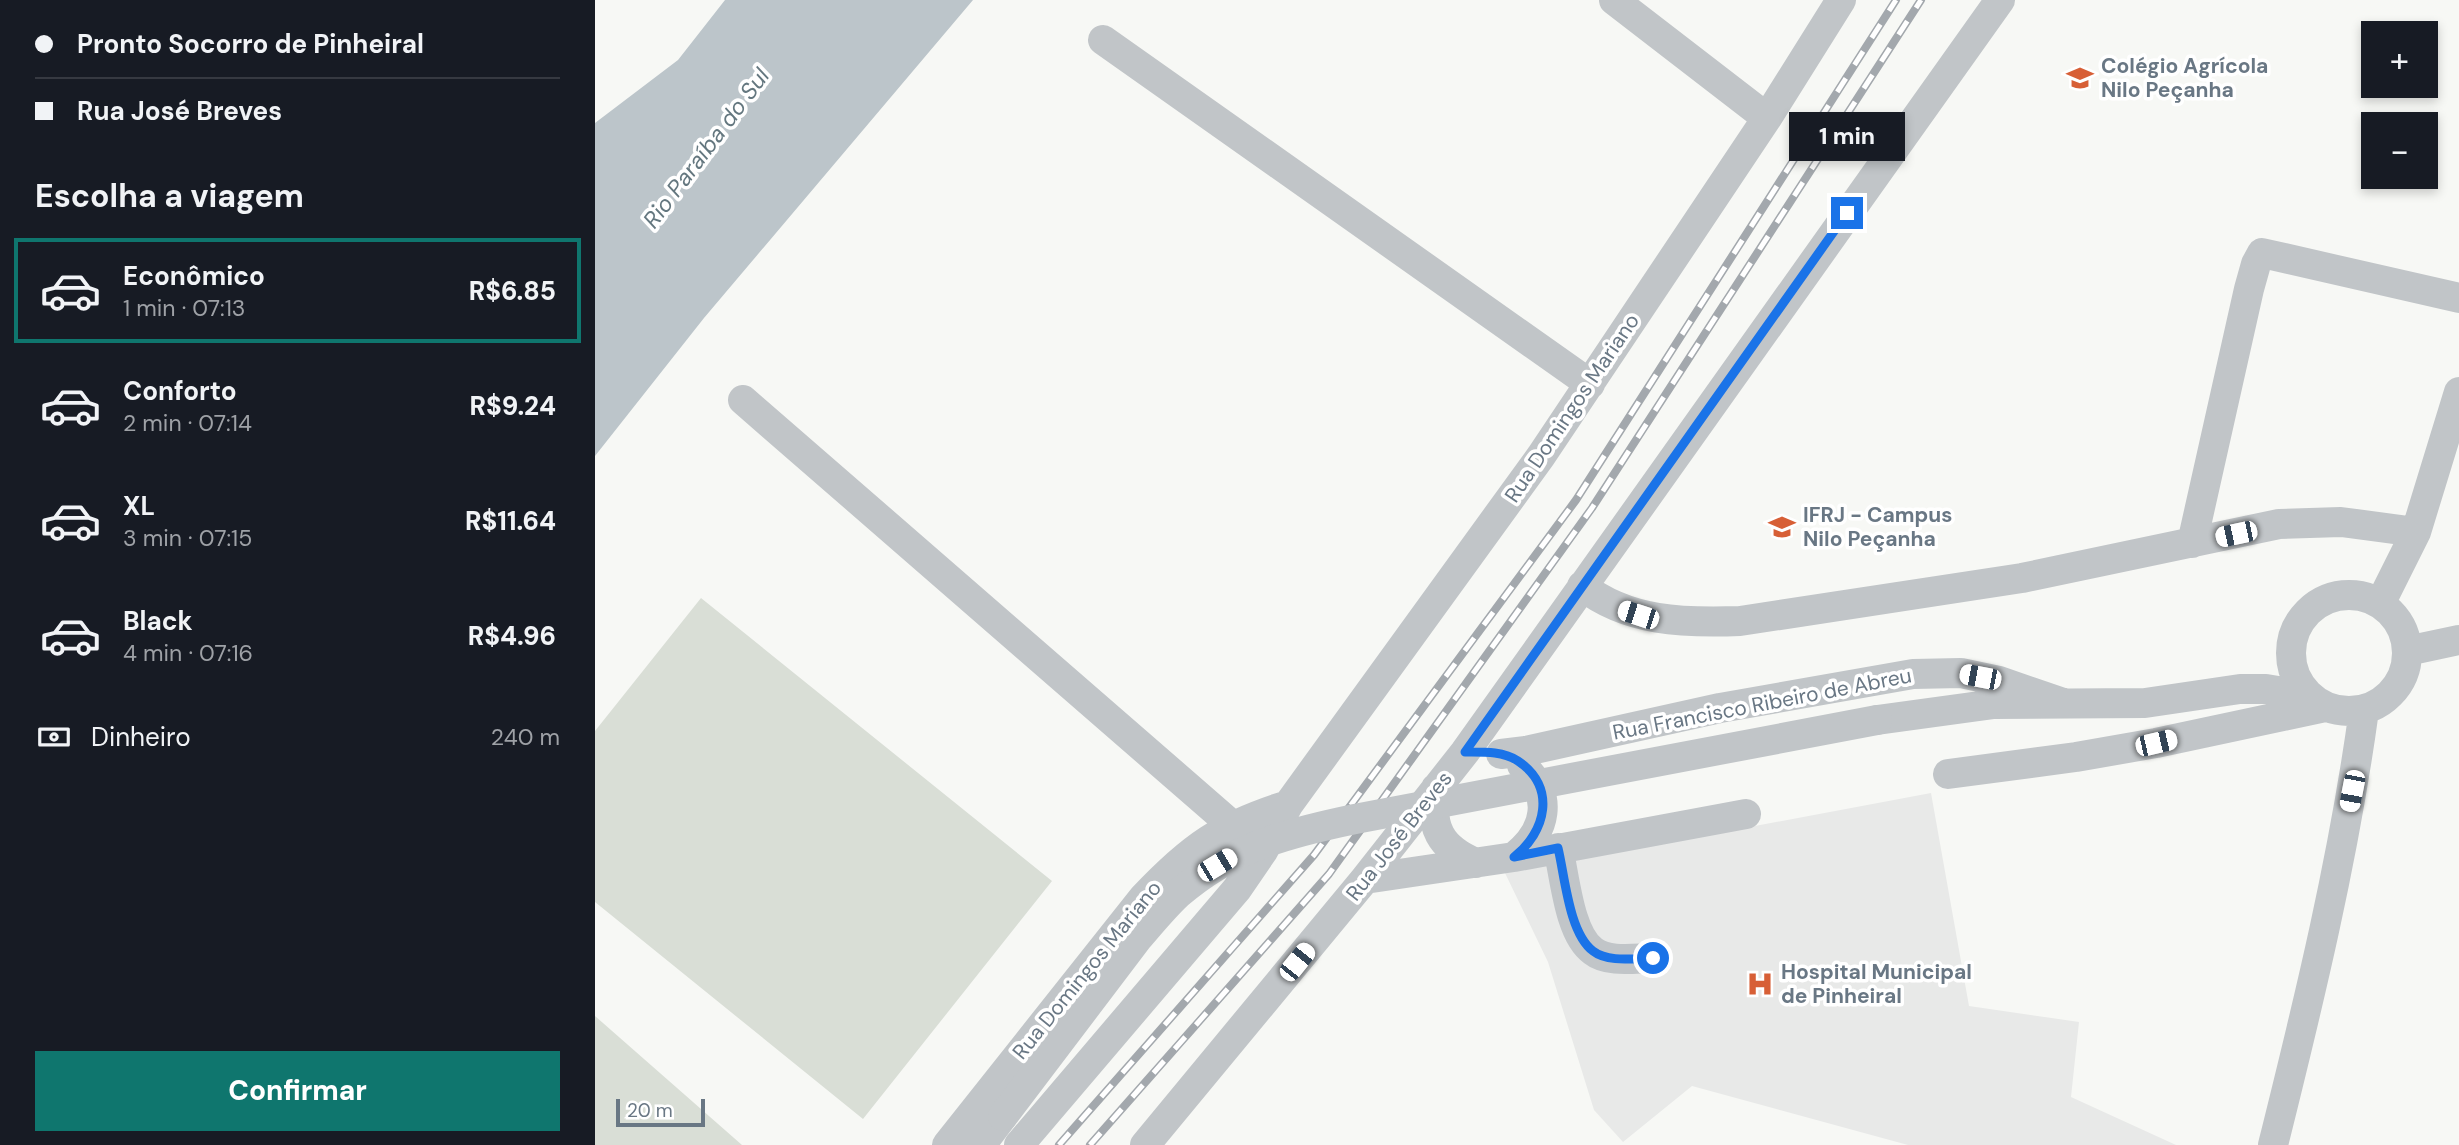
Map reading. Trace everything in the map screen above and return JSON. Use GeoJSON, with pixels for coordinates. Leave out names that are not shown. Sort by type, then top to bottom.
{"type":"FeatureCollection","features":[{"type":"Feature","properties":{"kind":"street"},"geometry":{"type":"LineString","coordinates":[[1614,0],[1767,118]]}},
{"type":"Feature","properties":{"kind":"street","name":"Rua Domingos Mariano"},"geometry":{"type":"LineString","coordinates":[[1019,1145],[1237,889],[1263,851],[1288,805],[1541,456],[1590,384],[1767,118],[1841,0]]}},
{"type":"Feature","properties":{"kind":"street","name":"Rua José Breves"},"geometry":{"type":"LineString","coordinates":[[1145,1145],[1365,879],[1465,752],[2000,0]]}},
{"type":"Feature","properties":{"kind":"street"},"geometry":{"type":"LineString","coordinates":[[1103,40],[1590,384]]}},
{"type":"Feature","properties":{"kind":"street"},"geometry":{"type":"LineString","coordinates":[[2192,543],[2249,289],[2262,253],[2459,298]]}},
{"type":"Feature","properties":{"kind":"street"},"geometry":{"type":"LineString","coordinates":[[2381,604],[2416,533],[2459,392]]}},
{"type":"Feature","properties":{"kind":"street"},"geometry":{"type":"LineString","coordinates":[[743,400],[1233,826]]}},
{"type":"Feature","properties":{"kind":"street"},"geometry":{"type":"LineString","coordinates":[[1582,586],[1599,600],[1638,615],[1663,620],[1740,621],[2022,578],[2279,524],[2341,522],[2416,533]]}},
{"type":"Feature","properties":{"kind":"street"},"geometry":{"type":"LineString","coordinates":[[981,1145],[1138,938],[1161,912],[1204,873],[1254,846],[1292,832],[1877,720],[1994,705],[2145,703],[2241,689],[2266,690],[2317,701],[2344,712],[2364,710],[2382,702],[2396,688],[2405,670],[2407,651],[2404,633],[2395,616],[2381,604],[2363,596],[2344,594],[2326,599],[2310,609],[2298,624],[2291,642],[2277,661],[2241,689]]}},
{"type":"Feature","properties":{"kind":"street"},"geometry":{"type":"LineString","coordinates":[[2407,651],[2459,640]]}},
{"type":"Feature","properties":{"kind":"street"},"geometry":{"type":"LineString","coordinates":[[2291,642],[2291,662],[2297,680],[2317,701]]}},
{"type":"Feature","properties":{"kind":"street","name":"Rua Francisco Ribeiro de Abreu"},"geometry":{"type":"LineString","coordinates":[[1501,754],[1526,751],[1720,708],[1913,674],[1961,673],[1999,681],[2063,703]]}},
{"type":"Feature","properties":{"kind":"street"},"geometry":{"type":"LineString","coordinates":[[1948,774],[2143,746],[2317,701]]}},
{"type":"Feature","properties":{"kind":"street"},"geometry":{"type":"LineString","coordinates":[[2273,1145],[2325,932],[2364,710]]}},
{"type":"Feature","properties":{"kind":"street"},"geometry":{"type":"LineString","coordinates":[[1465,752],[1501,754],[1518,761],[1532,775],[1541,792],[1543,811],[1539,829],[1529,846],[1514,857]]}},
{"type":"Feature","properties":{"kind":"street"},"geometry":{"type":"LineString","coordinates":[[1436,788],[1432,807],[1435,826],[1445,843],[1459,855],[1476,863]]}},
{"type":"Feature","properties":{"kind":"street","name":"Rua Domingos Mariano"},"geometry":{"type":"LineString","coordinates":[[947,1145],[1164,875],[1196,847],[1219,832],[1288,805]]}},
{"type":"Feature","properties":{"kind":"street"},"geometry":{"type":"LineString","coordinates":[[1365,879],[1514,857],[1746,814]]}},
{"type":"Feature","properties":{"kind":"street"},"geometry":{"type":"LineString","coordinates":[[1558,848],[1577,932],[1594,952],[1617,959],[1653,958]]}},
{"type":"Feature","properties":{"kind":"shaded area"},"geometry":{"type":"Polygon","coordinates":[[[701,598],[1052,881],[863,1119],[595,902],[595,731],[701,598]]]}},
{"type":"Feature","properties":{"kind":"shaded area","name":"Hospital Municipal de Pinheiral"},"geometry":{"type":"Polygon","coordinates":[[[1931,793],[1969,1006],[2079,1022],[2071,1097],[2176,1145],[1908,1145],[1692,1086],[1623,1142],[1594,1110],[1548,962],[1505,873],[1931,793]]]}},
{"type":"Feature","properties":{"kind":"shaded area"},"geometry":{"type":"Polygon","coordinates":[[[595,1016],[742,1145],[595,1145],[595,1016]]]}},
{"type":"Feature","properties":{"kind":"water","name":"Rio Paraíba do Sul"},"geometry":{"type":"Polygon","coordinates":[[[725,0],[973,0],[704,318],[595,456],[595,123],[678,60],[725,0]]]}},
{"type":"Feature","properties":{"kind":"railway"},"geometry":{"type":"LineString","coordinates":[[1059,1145],[1314,855],[1576,500],[1896,0]]}},
{"type":"Feature","properties":{"kind":"railway"},"geometry":{"type":"LineString","coordinates":[[1090,1145],[1329,874],[1592,508],[1921,0]]}},
{"type":"Feature","properties":{"kind":"place","name":"Colégio Agrícola Nilo Peçanha"},"geometry":{"type":"Point","coordinates":[2080,78]}},
{"type":"Feature","properties":{"kind":"place","name":"IFRJ - Campus Nilo Peçanha"},"geometry":{"type":"Point","coordinates":[1782,527]}},
{"type":"Feature","properties":{"kind":"place","name":"Hospital Municipal de Pinheiral"},"geometry":{"type":"Point","coordinates":[1760,984]}},
{"type":"Feature","properties":{"kind":"route"},"geometry":{"type":"LineString","coordinates":[[1653,958],[1617,959],[1594,952],[1577,932],[1558,848],[1514,857],[1529,846],[1539,829],[1543,811],[1541,792],[1532,775],[1518,761],[1501,754],[1465,752],[1847,213]]}}]}
